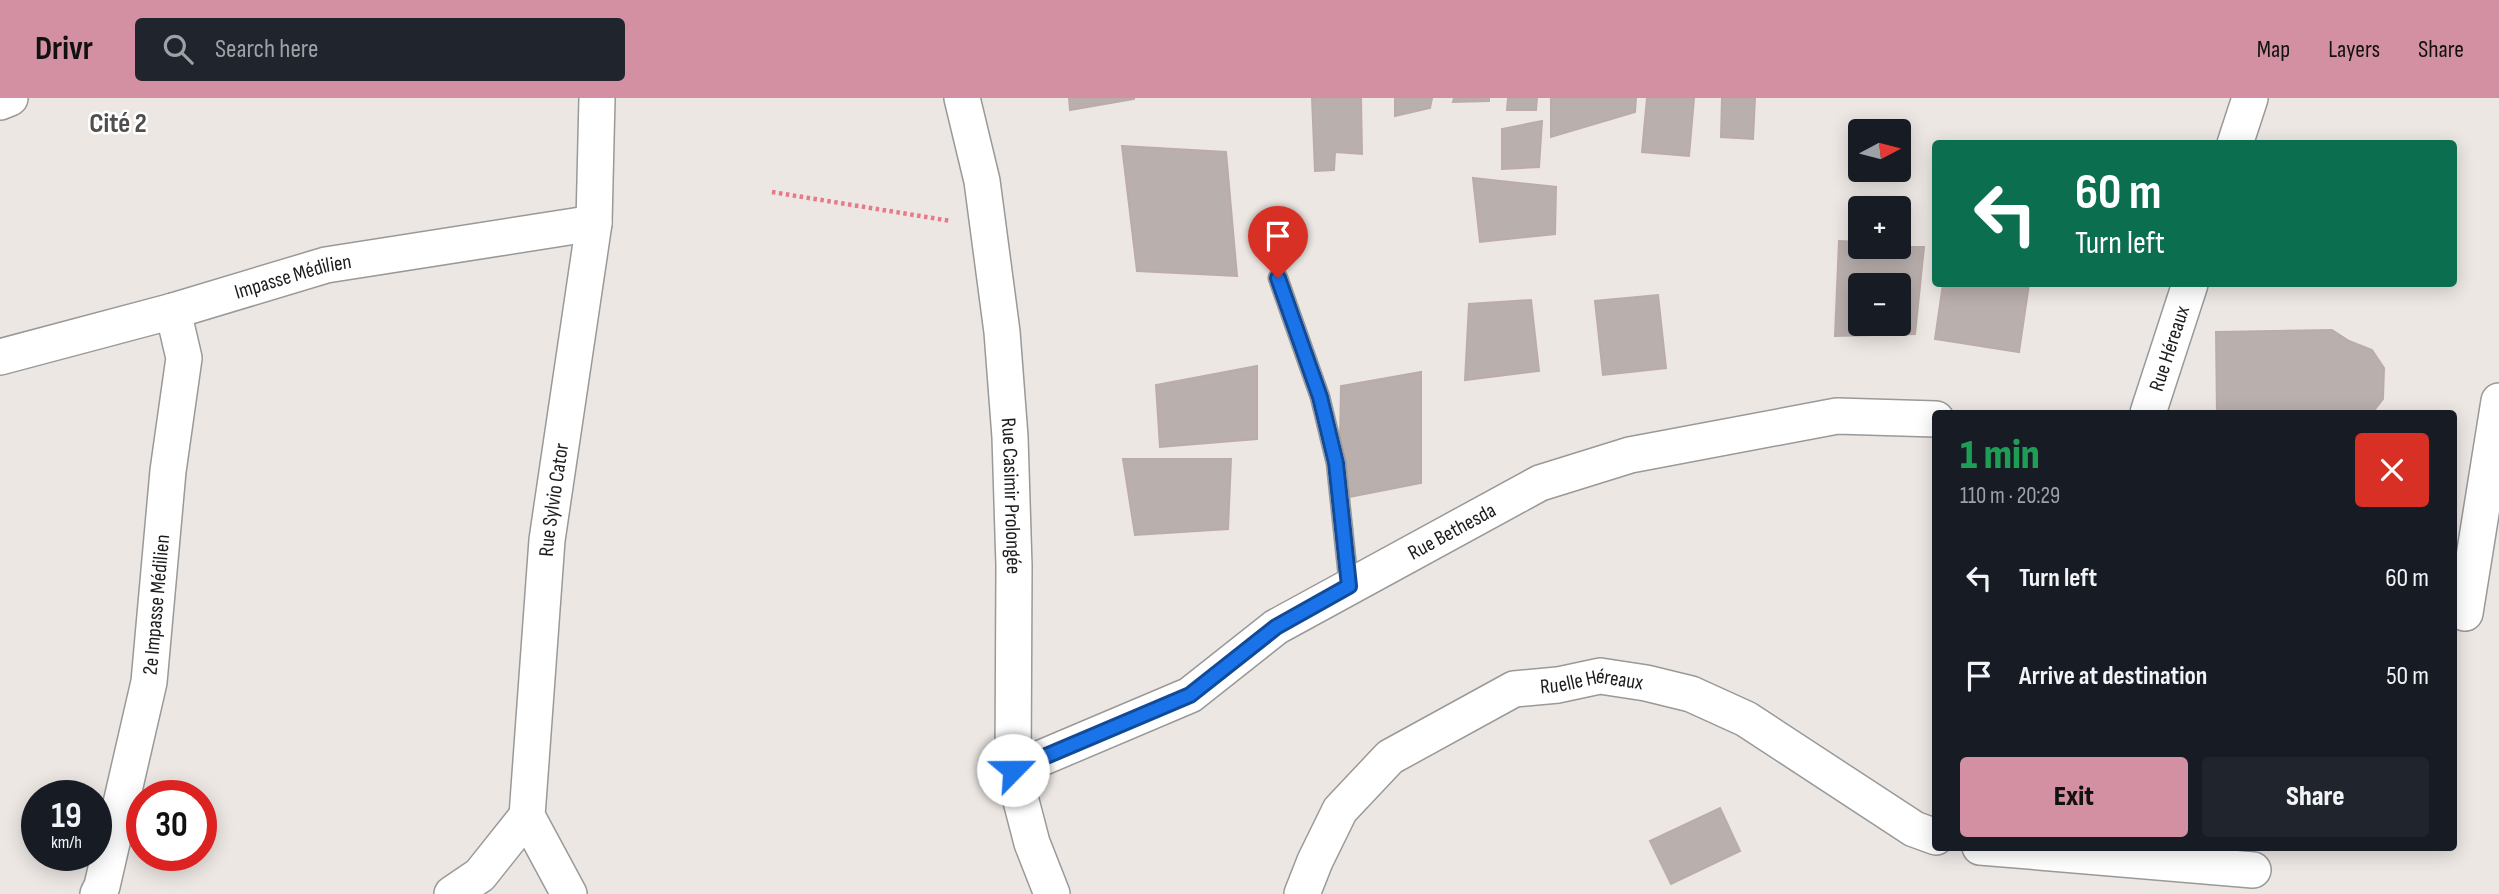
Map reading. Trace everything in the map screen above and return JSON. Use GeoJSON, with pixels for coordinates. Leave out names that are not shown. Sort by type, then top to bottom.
{"type":"FeatureCollection","features":[{"type":"Feature","properties":{"kind":"street"},"geometry":{"type":"LineString","coordinates":[[0,102],[10,98]]}},
{"type":"Feature","properties":{"kind":"street","name":"Rue Sylvio Cator"},"geometry":{"type":"LineString","coordinates":[[527,816],[547,540],[594,223],[597,98]]}},
{"type":"Feature","properties":{"kind":"street","name":"Rue Casimir Prolongée"},"geometry":{"type":"LineString","coordinates":[[962,98],[982,181],[1002,332],[1010,437],[1014,566],[1013,770],[1032,844],[1052,894]]}},
{"type":"Feature","properties":{"kind":"street"},"geometry":{"type":"LineString","coordinates":[[2236,140],[2250,98]]}},
{"type":"Feature","properties":{"kind":"street","name":"Impasse Médilien"},"geometry":{"type":"LineString","coordinates":[[0,356],[173,311],[326,265],[594,223]]}},
{"type":"Feature","properties":{"kind":"street","name":"Rue Héreaux"},"geometry":{"type":"LineString","coordinates":[[2149,410],[2189,287]]}},
{"type":"Feature","properties":{"kind":"street","name":"2e Impasse Médilien"},"geometry":{"type":"LineString","coordinates":[[98,894],[149,682],[168,471],[184,358],[173,311]]}},
{"type":"Feature","properties":{"kind":"street"},"geometry":{"type":"LineString","coordinates":[[2465,613],[2499,401]]}},
{"type":"Feature","properties":{"kind":"street","name":"Rue Bethesda"},"geometry":{"type":"LineString","coordinates":[[1013,770],[1190,695],[1276,627],[1540,483],[1630,455],[1837,416],[1932,419]]}},
{"type":"Feature","properties":{"kind":"street","name":"Ruelle Héreaux"},"geometry":{"type":"LineString","coordinates":[[1302,894],[1340,810],[1390,757],[1514,689],[1558,685],[1600,676],[1691,694],[1746,719],[1914,829],[1932,836]]}},
{"type":"Feature","properties":{"kind":"street"},"geometry":{"type":"LineString","coordinates":[[452,894],[480,884],[527,816],[569,894]]}},
{"type":"Feature","properties":{"kind":"street"},"geometry":{"type":"LineString","coordinates":[[2028,851],[2255,870]]}},
{"type":"Feature","properties":{"kind":"lane"},"geometry":{"type":"LineString","coordinates":[[1278,278],[1320,397],[1336,463],[1349,586]]}},
{"type":"Feature","properties":{"kind":"path"},"geometry":{"type":"LineString","coordinates":[[772,192],[988,228]]}},
{"type":"Feature","properties":{"kind":"building"},"geometry":{"type":"Polygon","coordinates":[[[1069,98],[1134,98],[1134,99],[1070,110],[1069,98]]]}},
{"type":"Feature","properties":{"kind":"building"},"geometry":{"type":"Polygon","coordinates":[[[1312,98],[1361,98],[1362,154],[1335,152],[1334,170],[1315,171],[1312,98]]]}},
{"type":"Feature","properties":{"kind":"building"},"geometry":{"type":"Polygon","coordinates":[[[1395,98],[1432,98],[1430,108],[1395,116],[1395,98]]]}},
{"type":"Feature","properties":{"kind":"building"},"geometry":{"type":"Polygon","coordinates":[[[1454,98],[1489,98],[1489,101],[1453,102],[1454,98]]]}},
{"type":"Feature","properties":{"kind":"building"},"geometry":{"type":"Polygon","coordinates":[[[1508,98],[1537,98],[1536,110],[1507,110],[1508,98]]]}},
{"type":"Feature","properties":{"kind":"building"},"geometry":{"type":"Polygon","coordinates":[[[1551,98],[1636,98],[1635,112],[1551,137],[1551,98]]]}},
{"type":"Feature","properties":{"kind":"building"},"geometry":{"type":"Polygon","coordinates":[[[1647,98],[1694,98],[1689,156],[1642,152],[1647,98]]]}},
{"type":"Feature","properties":{"kind":"building"},"geometry":{"type":"Polygon","coordinates":[[[1722,98],[1755,98],[1753,139],[1721,137],[1722,98]]]}},
{"type":"Feature","properties":{"kind":"building"},"geometry":{"type":"Polygon","coordinates":[[[1542,121],[1539,167],[1502,169],[1502,129],[1542,121]]]}},
{"type":"Feature","properties":{"kind":"building"},"geometry":{"type":"Polygon","coordinates":[[[1122,146],[1226,152],[1237,276],[1137,271],[1122,146]]]}},
{"type":"Feature","properties":{"kind":"building"},"geometry":{"type":"Polygon","coordinates":[[[1473,178],[1556,187],[1555,234],[1480,242],[1473,178]]]}},
{"type":"Feature","properties":{"kind":"building"},"geometry":{"type":"Polygon","coordinates":[[[1839,241],[1848,241],[1848,259],[1911,259],[1911,247],[1924,247],[1915,334],[1911,334],[1911,273],[1848,273],[1848,336],[1835,336],[1839,241]]]}},
{"type":"Feature","properties":{"kind":"building"},"geometry":{"type":"Polygon","coordinates":[[[1943,287],[2029,287],[2019,352],[1935,339],[1943,287]]]}},
{"type":"Feature","properties":{"kind":"building"},"geometry":{"type":"Polygon","coordinates":[[[1658,295],[1666,368],[1603,375],[1595,301],[1658,295]]]}},
{"type":"Feature","properties":{"kind":"building"},"geometry":{"type":"Polygon","coordinates":[[[1531,300],[1539,371],[1465,380],[1469,304],[1531,300]]]}},
{"type":"Feature","properties":{"kind":"building"},"geometry":{"type":"Polygon","coordinates":[[[2332,330],[2349,341],[2372,350],[2384,368],[2383,399],[2374,410],[2217,410],[2216,332],[2332,330]]]}},
{"type":"Feature","properties":{"kind":"building"},"geometry":{"type":"Polygon","coordinates":[[[1257,366],[1257,439],[1160,447],[1156,385],[1257,366]]]}},
{"type":"Feature","properties":{"kind":"building"},"geometry":{"type":"Polygon","coordinates":[[[1421,372],[1421,483],[1339,499],[1341,386],[1421,372]]]}},
{"type":"Feature","properties":{"kind":"building"},"geometry":{"type":"Polygon","coordinates":[[[1123,459],[1231,459],[1228,529],[1135,535],[1123,459]]]}},
{"type":"Feature","properties":{"kind":"building"},"geometry":{"type":"Polygon","coordinates":[[[1720,808],[1740,851],[1671,884],[1650,841],[1720,808]]]}},
{"type":"Feature","properties":{"kind":"district","name":"Cité 2"},"geometry":{"type":"Point","coordinates":[118,122]}},
{"type":"Feature","properties":{"kind":"route"},"geometry":{"type":"LineString","coordinates":[[1013,770],[1190,695],[1276,627],[1349,586],[1336,463],[1320,397],[1278,278]]}}]}
